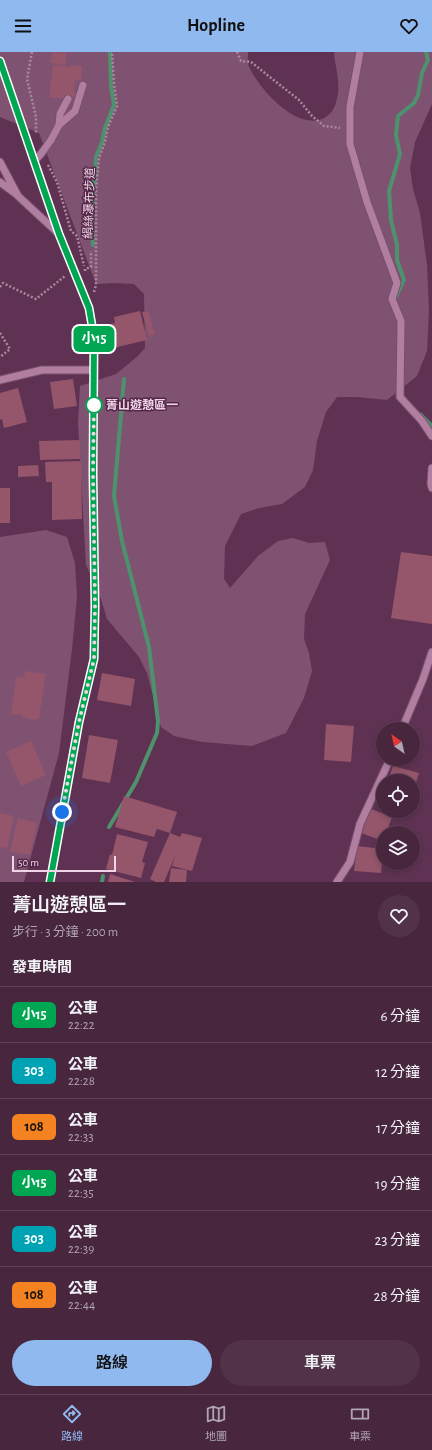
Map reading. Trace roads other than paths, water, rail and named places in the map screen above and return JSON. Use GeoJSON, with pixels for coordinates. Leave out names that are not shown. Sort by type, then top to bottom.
{"type":"FeatureCollection","features":[{"type":"Feature","properties":{"kind":"street"},"geometry":{"type":"LineString","coordinates":[[360,52],[350,107],[350,144],[367,202],[397,283],[392,299],[401,321],[400,397],[422,421],[432,436]]}},
{"type":"Feature","properties":{"kind":"street"},"geometry":{"type":"LineString","coordinates":[[0,61],[59,234],[89,308],[94,337],[94,659],[79,722],[50,882]]}},
{"type":"Feature","properties":{"kind":"street"},"geometry":{"type":"LineString","coordinates":[[34,161],[51,140],[59,125],[75,112],[83,85]]}},
{"type":"Feature","properties":{"kind":"street"},"geometry":{"type":"LineString","coordinates":[[59,125],[60,114],[68,99]]}},
{"type":"Feature","properties":{"kind":"street"},"geometry":{"type":"LineString","coordinates":[[0,162],[18,196]]}},
{"type":"Feature","properties":{"kind":"street"},"geometry":{"type":"LineString","coordinates":[[0,182],[18,196],[59,234]]}},
{"type":"Feature","properties":{"kind":"street"},"geometry":{"type":"LineString","coordinates":[[0,380],[42,370],[94,370]]}},
{"type":"Feature","properties":{"kind":"street"},"geometry":{"type":"LineString","coordinates":[[432,468],[432,488]]}},
{"type":"Feature","properties":{"kind":"street"},"geometry":{"type":"LineString","coordinates":[[405,722],[423,679],[432,652]]}},
{"type":"Feature","properties":{"kind":"street"},"geometry":{"type":"LineString","coordinates":[[337,882],[350,862],[360,824],[387,766]]}},
{"type":"Feature","properties":{"kind":"waterway"},"geometry":{"type":"LineString","coordinates":[[93,245],[92,218],[96,157],[114,105],[111,86],[110,52]]}},
{"type":"Feature","properties":{"kind":"waterway"},"geometry":{"type":"LineString","coordinates":[[395,299],[404,280],[397,260],[397,245],[391,220],[389,191],[400,154],[396,135],[398,116],[414,103],[418,95],[422,73],[428,60],[426,52]]}},
{"type":"Feature","properties":{"kind":"waterway"},"geometry":{"type":"LineString","coordinates":[[109,827],[136,782],[157,733],[158,721],[149,647],[122,541],[114,496],[124,379]]}},
{"type":"Feature","properties":{"kind":"waterway"},"geometry":{"type":"LineString","coordinates":[[420,414],[431,425],[432,430]]}},
{"type":"Feature","properties":{"kind":"waterway"},"geometry":{"type":"LineString","coordinates":[[102,882],[103,876]]}},
{"type":"Feature","properties":{"kind":"place","name":"菁山遊憩區一"},"geometry":{"type":"Point","coordinates":[94,405]}}]}
